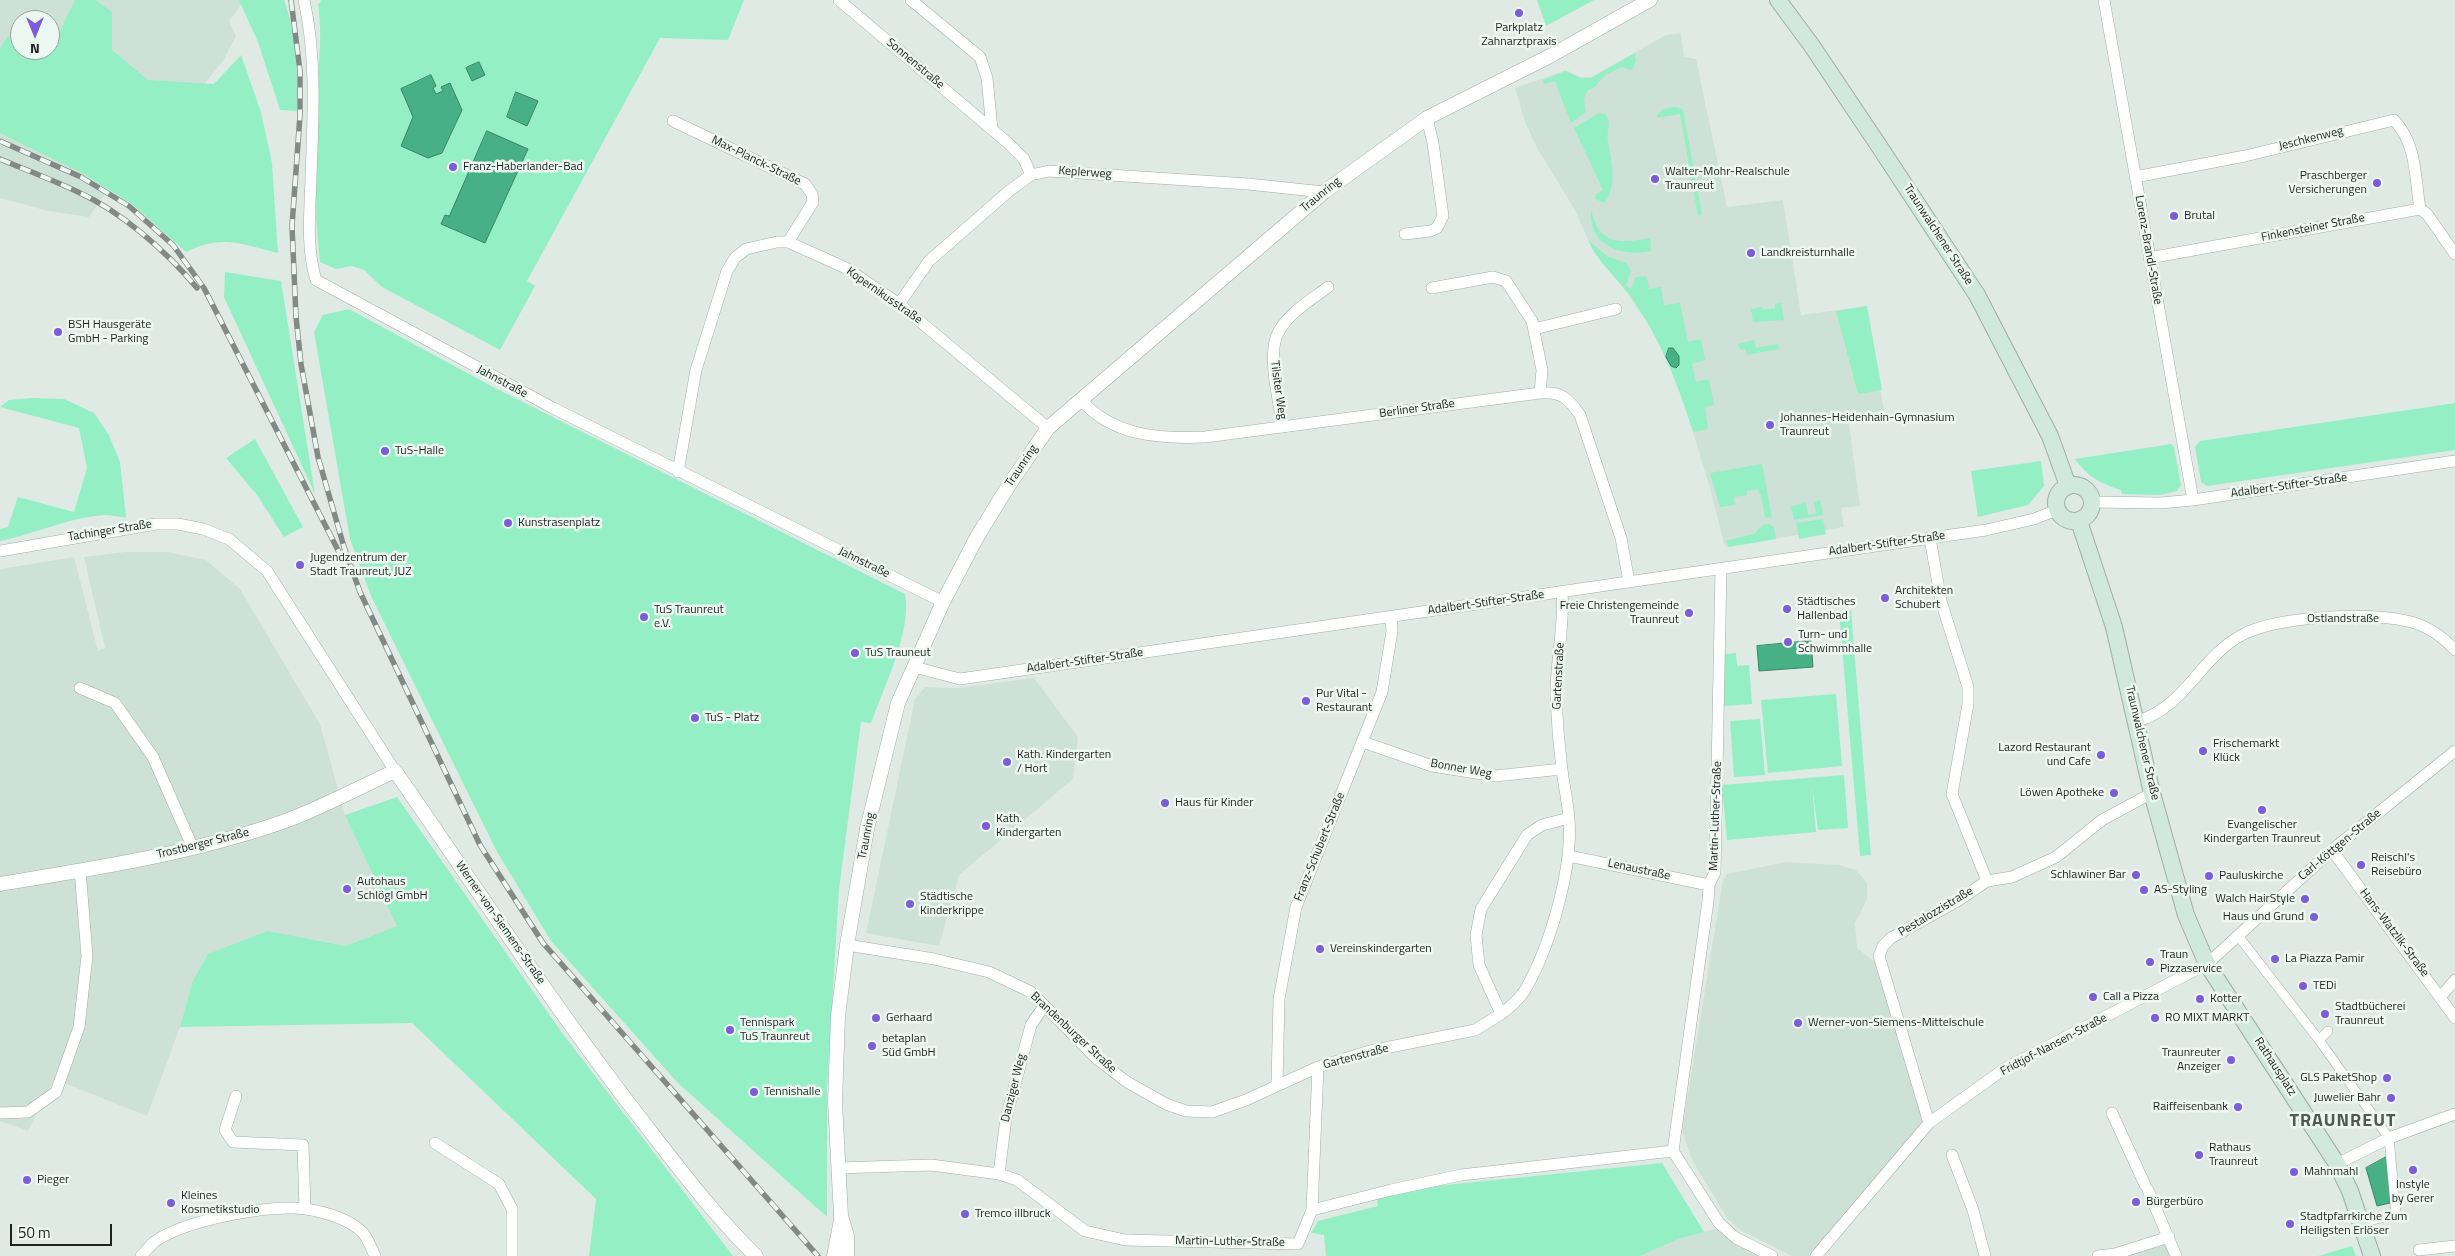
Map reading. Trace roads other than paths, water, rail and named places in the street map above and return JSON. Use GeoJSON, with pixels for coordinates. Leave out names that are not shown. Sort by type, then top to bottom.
{"type":"FeatureCollection","features":[{"type":"Feature","properties":{"kind":"main road","name":"Traunwalchener Straße"},"geometry":{"type":"LineString","coordinates":[[1778,0],[1882,148],[1977,295],[2050,436],[2068,486]]}},
{"type":"Feature","properties":{"kind":"main road"},"geometry":{"type":"LineString","coordinates":[[2068,486],[2084,488],[2092,502],[2089,514],[2079,521],[2064,518],[2057,510],[2056,498],[2068,486]]}},
{"type":"Feature","properties":{"kind":"main road","name":"Traunwalchener Straße"},"geometry":{"type":"LineString","coordinates":[[2079,521],[2114,627],[2152,793],[2178,894],[2207,964]]}},
{"type":"Feature","properties":{"kind":"main road","name":"Rathausplatz"},"geometry":{"type":"LineString","coordinates":[[2207,964],[2337,1164],[2350,1191],[2372,1256]]}},
{"type":"Feature","properties":{"kind":"street","name":"Jahnstraße"},"geometry":{"type":"LineString","coordinates":[[304,0],[312,58],[313,90],[309,243],[316,280],[509,386],[678,472],[944,602]]}},
{"type":"Feature","properties":{"kind":"street","name":"Sonnenstraße"},"geometry":{"type":"LineString","coordinates":[[839,0],[992,128],[1024,159],[1031,175]]}},
{"type":"Feature","properties":{"kind":"street"},"geometry":{"type":"LineString","coordinates":[[911,0],[980,57],[986,78],[992,128]]}},
{"type":"Feature","properties":{"kind":"street","name":"Traunring"},"geometry":{"type":"LineString","coordinates":[[847,1256],[847,1236],[841,1216],[835,1102],[838,1016],[847,945],[867,829],[898,703],[944,602],[977,537],[1048,428],[1324,192],[1427,118],[1550,56],[1650,0]]}},
{"type":"Feature","properties":{"kind":"street","name":"Lorenz-Brandl-Straße"},"geometry":{"type":"LineString","coordinates":[[2104,0],[2193,500]]}},
{"type":"Feature","properties":{"kind":"street"},"geometry":{"type":"LineString","coordinates":[[1405,234],[1430,231],[1437,228],[1443,216],[1433,143],[1427,118]]}},
{"type":"Feature","properties":{"kind":"street","name":"Jeschkenweg"},"geometry":{"type":"LineString","coordinates":[[2135,177],[2235,158],[2394,120],[2403,130],[2411,144],[2420,209]]}},
{"type":"Feature","properties":{"kind":"street","name":"Max-Planck-Straße"},"geometry":{"type":"LineString","coordinates":[[673,121],[805,184],[812,194],[813,202],[788,242]]}},
{"type":"Feature","properties":{"kind":"street","name":"Keplerweg"},"geometry":{"type":"LineString","coordinates":[[899,304],[929,261],[1009,191],[1031,175],[1049,171],[1248,184],[1324,192]]}},
{"type":"Feature","properties":{"kind":"street"},"geometry":{"type":"LineString","coordinates":[[2420,209],[2427,214],[2455,254]]}},
{"type":"Feature","properties":{"kind":"street","name":"Finkensteiner Straße"},"geometry":{"type":"LineString","coordinates":[[2149,258],[2420,209]]}},
{"type":"Feature","properties":{"kind":"street","name":"Kopernikusstraße"},"geometry":{"type":"LineString","coordinates":[[678,472],[696,370],[728,270],[735,258],[746,249],[761,244],[788,242],[846,268],[899,304],[1048,428]]}},
{"type":"Feature","properties":{"kind":"street"},"geometry":{"type":"LineString","coordinates":[[1432,288],[1493,277],[1506,281],[1532,321],[1542,370],[1540,392]]}},
{"type":"Feature","properties":{"kind":"street","name":"Tilsiter Weg"},"geometry":{"type":"LineString","coordinates":[[1283,427],[1273,358],[1276,336],[1292,315],[1328,287]]}},
{"type":"Feature","properties":{"kind":"street"},"geometry":{"type":"LineString","coordinates":[[1534,329],[1616,309]]}},
{"type":"Feature","properties":{"kind":"street","name":"Berliner Straße"},"geometry":{"type":"LineString","coordinates":[[1081,400],[1090,410],[1105,421],[1131,432],[1155,438],[1205,438],[1540,392],[1553,392],[1563,395],[1571,402],[1580,415],[1621,538],[1630,582]]}},
{"type":"Feature","properties":{"kind":"street","name":"Adalbert-Stifter-Straße"},"geometry":{"type":"LineString","coordinates":[[2092,502],[2160,503],[2193,500],[2455,462]]}},
{"type":"Feature","properties":{"kind":"street","name":"Adalbert-Stifter-Straße"},"geometry":{"type":"LineString","coordinates":[[914,667],[960,679],[1930,538],[2015,524],[2057,510]]}},
{"type":"Feature","properties":{"kind":"street","name":"Tachinger Straße"},"geometry":{"type":"LineString","coordinates":[[0,551],[135,526],[178,524],[203,529],[229,539],[268,571]]}},
{"type":"Feature","properties":{"kind":"street"},"geometry":{"type":"LineString","coordinates":[[1930,538],[1941,601],[1968,687],[1968,704],[1952,794],[1987,881]]}},
{"type":"Feature","properties":{"kind":"street","name":"Martin-Luther-Straße"},"geometry":{"type":"LineString","coordinates":[[1673,1150],[1709,884],[1716,872],[1721,568]]}},
{"type":"Feature","properties":{"kind":"street","name":"Werner-von-Siemens-Straße"},"geometry":{"type":"LineString","coordinates":[[268,571],[395,771],[588,1051],[692,1186],[729,1230],[756,1256]]}},
{"type":"Feature","properties":{"kind":"street","name":"Gartenstraße"},"geometry":{"type":"LineString","coordinates":[[1312,1210],[1318,1067],[1370,1050],[1475,1030],[1501,1014],[1514,1003],[1524,990],[1534,970],[1553,921],[1569,856],[1570,818],[1562,769],[1556,697],[1563,609],[1562,592]]}},
{"type":"Feature","properties":{"kind":"street","name":"Franz-Schubert-Straße"},"geometry":{"type":"LineString","coordinates":[[1277,1084],[1279,999],[1296,907],[1382,692],[1392,631],[1391,617]]}},
{"type":"Feature","properties":{"kind":"street","name":"Ostlandstraße"},"geometry":{"type":"LineString","coordinates":[[2137,721],[2153,717],[2162,712],[2176,700],[2203,668],[2241,635],[2264,627],[2301,619],[2325,617],[2407,620],[2436,633],[2455,650]]}},
{"type":"Feature","properties":{"kind":"street"},"geometry":{"type":"LineString","coordinates":[[80,688],[115,702],[153,757],[193,848]]}},
{"type":"Feature","properties":{"kind":"street","name":"Bonner Weg"},"geometry":{"type":"LineString","coordinates":[[1363,742],[1432,766],[1495,776],[1562,769]]}},
{"type":"Feature","properties":{"kind":"street","name":"Carl-Köttgen-Straße"},"geometry":{"type":"LineString","coordinates":[[2207,964],[2332,850],[2455,751]]}},
{"type":"Feature","properties":{"kind":"street","name":"Trostberger Straße"},"geometry":{"type":"LineString","coordinates":[[0,884],[193,848],[290,819],[395,771]]}},
{"type":"Feature","properties":{"kind":"street","name":"Pestalozzistraße"},"geometry":{"type":"LineString","coordinates":[[1929,1124],[1879,956],[1884,946],[1891,938],[1959,900],[1987,881],[2012,877],[2056,857],[2102,820],[2152,793]]}},
{"type":"Feature","properties":{"kind":"street"},"geometry":{"type":"LineString","coordinates":[[1501,1014],[1479,965],[1476,935],[1482,909],[1527,835],[1542,825],[1570,818]]}},
{"type":"Feature","properties":{"kind":"street","name":"Hans-Watzlik-Straße"},"geometry":{"type":"LineString","coordinates":[[2332,850],[2441,996],[2455,1018]]}},
{"type":"Feature","properties":{"kind":"street","name":"Lenaustraße"},"geometry":{"type":"LineString","coordinates":[[1569,856],[1709,884]]}},
{"type":"Feature","properties":{"kind":"street"},"geometry":{"type":"LineString","coordinates":[[0,1112],[28,1112],[56,1092],[79,1027],[87,956],[80,870]]}},
{"type":"Feature","properties":{"kind":"street"},"geometry":{"type":"LineString","coordinates":[[2238,937],[2319,1040],[2389,1138],[2396,1214],[2361,1223]]}},
{"type":"Feature","properties":{"kind":"street","name":"Brandenburger Straße"},"geometry":{"type":"LineString","coordinates":[[847,945],[934,960],[989,972],[1031,992],[1097,1058],[1127,1082],[1166,1104],[1186,1110],[1212,1112],[1246,1100],[1277,1084],[1318,1067]]}},
{"type":"Feature","properties":{"kind":"street","name":"Fridtjof-Nansen-Straße"},"geometry":{"type":"LineString","coordinates":[[1816,1256],[1929,1124],[2004,1069],[2207,964]]}},
{"type":"Feature","properties":{"kind":"street"},"geometry":{"type":"LineString","coordinates":[[2441,996],[2455,980]]}},
{"type":"Feature","properties":{"kind":"street","name":"Danziger Weg"},"geometry":{"type":"LineString","coordinates":[[999,1174],[1006,1118],[1031,1025],[1044,1006]]}},
{"type":"Feature","properties":{"kind":"street"},"geometry":{"type":"LineString","coordinates":[[2319,1040],[2328,1032]]}},
{"type":"Feature","properties":{"kind":"street"},"geometry":{"type":"LineString","coordinates":[[236,1096],[225,1130],[233,1142],[303,1145],[305,1209]]}},
{"type":"Feature","properties":{"kind":"street"},"geometry":{"type":"LineString","coordinates":[[2112,1113],[2176,1256]]}},
{"type":"Feature","properties":{"kind":"street"},"geometry":{"type":"LineString","coordinates":[[2337,1164],[2389,1138],[2455,1114]]}},
{"type":"Feature","properties":{"kind":"street"},"geometry":{"type":"LineString","coordinates":[[434,1143],[499,1184],[512,1209],[512,1256]]}},
{"type":"Feature","properties":{"kind":"street"},"geometry":{"type":"LineString","coordinates":[[1312,1210],[1391,1190],[1462,1175],[1673,1150],[1718,1223],[1736,1238],[1772,1256]]}},
{"type":"Feature","properties":{"kind":"street"},"geometry":{"type":"LineString","coordinates":[[1952,1155],[1973,1210],[1985,1256]]}},
{"type":"Feature","properties":{"kind":"street","name":"Martin-Luther-Straße"},"geometry":{"type":"LineString","coordinates":[[838,1168],[931,1165],[999,1174],[1017,1180],[1085,1231],[1125,1240],[1298,1244],[1312,1210]]}},
{"type":"Feature","properties":{"kind":"street"},"geometry":{"type":"LineString","coordinates":[[141,1256],[154,1242],[185,1226],[221,1217],[265,1210],[305,1209],[346,1221],[361,1231],[375,1256]]}},
{"type":"Feature","properties":{"kind":"street","name":"Traunring"},"geometry":{"type":"LineString","coordinates":[[834,1256],[841,1216]]}},
{"type":"Feature","properties":{"kind":"street"},"geometry":{"type":"LineString","coordinates":[[2098,1256],[2115,1254],[2169,1237]]}},
{"type":"Feature","properties":{"kind":"street"},"geometry":{"type":"LineString","coordinates":[[1296,1256],[1298,1244]]}},
{"type":"Feature","properties":{"kind":"street"},"geometry":{"type":"LineString","coordinates":[[2419,1250],[2455,1246]]}},
{"type":"Feature","properties":{"kind":"railway"},"geometry":{"type":"LineString","coordinates":[[291,0],[300,71],[300,115],[292,226],[296,317],[301,364],[318,457],[344,547],[360,592],[480,845],[543,943],[818,1256]]}},
{"type":"Feature","properties":{"kind":"railway"},"geometry":{"type":"LineString","coordinates":[[0,141],[81,177],[129,206],[173,245],[204,288],[341,556]]}},
{"type":"Feature","properties":{"kind":"railway"},"geometry":{"type":"LineString","coordinates":[[0,159],[69,188],[111,210],[127,221],[172,260],[197,288]]}},
{"type":"Feature","properties":{"kind":"place","name":"Parkplatz Zahnarztpraxis"},"geometry":{"type":"Point","coordinates":[1519,13]}},
{"type":"Feature","properties":{"kind":"place","name":"Franz-Haberlander-Bad"},"geometry":{"type":"Point","coordinates":[453,167]}},
{"type":"Feature","properties":{"kind":"place","name":"Walter-Mohr-Realschule Traunreut"},"geometry":{"type":"Point","coordinates":[1655,179]}},
{"type":"Feature","properties":{"kind":"place","name":"Praschberger Versicherungen"},"geometry":{"type":"Point","coordinates":[2377,183]}},
{"type":"Feature","properties":{"kind":"place","name":"Brutal"},"geometry":{"type":"Point","coordinates":[2174,216]}},
{"type":"Feature","properties":{"kind":"place","name":"Landkreisturnhalle"},"geometry":{"type":"Point","coordinates":[1751,253]}},
{"type":"Feature","properties":{"kind":"place","name":"BSH Hausgeräte GmbH - Parking"},"geometry":{"type":"Point","coordinates":[58,332]}},
{"type":"Feature","properties":{"kind":"place","name":"Johannes-Heidenhain-Gymnasium Traunreut"},"geometry":{"type":"Point","coordinates":[1770,425]}},
{"type":"Feature","properties":{"kind":"place","name":"TuS-Halle"},"geometry":{"type":"Point","coordinates":[385,451]}},
{"type":"Feature","properties":{"kind":"place","name":"Kunstrasenplatz"},"geometry":{"type":"Point","coordinates":[508,523]}},
{"type":"Feature","properties":{"kind":"place","name":"Jugendzentrum der Stadt Traunreut, JUZ"},"geometry":{"type":"Point","coordinates":[300,565]}},
{"type":"Feature","properties":{"kind":"place","name":"Architekten Schubert"},"geometry":{"type":"Point","coordinates":[1885,598]}},
{"type":"Feature","properties":{"kind":"place","name":"Städtisches Hallenbad"},"geometry":{"type":"Point","coordinates":[1787,609]}},
{"type":"Feature","properties":{"kind":"place","name":"Freie Christengemeinde Traunreut"},"geometry":{"type":"Point","coordinates":[1689,613]}},
{"type":"Feature","properties":{"kind":"place","name":"TuS Traunreut e.V."},"geometry":{"type":"Point","coordinates":[644,617]}},
{"type":"Feature","properties":{"kind":"place","name":"Turn- und Schwimmhalle"},"geometry":{"type":"Point","coordinates":[1788,642]}},
{"type":"Feature","properties":{"kind":"place","name":"TuS Trauneut"},"geometry":{"type":"Point","coordinates":[855,653]}},
{"type":"Feature","properties":{"kind":"place","name":"Pur Vital - Restaurant"},"geometry":{"type":"Point","coordinates":[1306,701]}},
{"type":"Feature","properties":{"kind":"place","name":"TuS - Platz"},"geometry":{"type":"Point","coordinates":[695,718]}},
{"type":"Feature","properties":{"kind":"place","name":"Frischemarkt Klück"},"geometry":{"type":"Point","coordinates":[2203,751]}},
{"type":"Feature","properties":{"kind":"place","name":"Lazord Restaurant und Cafe"},"geometry":{"type":"Point","coordinates":[2101,755]}},
{"type":"Feature","properties":{"kind":"place","name":"Kath. Kindergarten / Hort"},"geometry":{"type":"Point","coordinates":[1007,762]}},
{"type":"Feature","properties":{"kind":"place","name":"Löwen Apotheke"},"geometry":{"type":"Point","coordinates":[2114,793]}},
{"type":"Feature","properties":{"kind":"place","name":"Haus für Kinder"},"geometry":{"type":"Point","coordinates":[1165,803]}},
{"type":"Feature","properties":{"kind":"place","name":"Evangelischer Kindergarten Traunreut"},"geometry":{"type":"Point","coordinates":[2262,810]}},
{"type":"Feature","properties":{"kind":"place","name":"Kath. Kindergarten"},"geometry":{"type":"Point","coordinates":[986,826]}},
{"type":"Feature","properties":{"kind":"place","name":"Reischl's Reisebüro"},"geometry":{"type":"Point","coordinates":[2361,865]}},
{"type":"Feature","properties":{"kind":"place","name":"Schlawiner Bar"},"geometry":{"type":"Point","coordinates":[2136,875]}},
{"type":"Feature","properties":{"kind":"place","name":"Pauluskirche"},"geometry":{"type":"Point","coordinates":[2209,876]}},
{"type":"Feature","properties":{"kind":"place","name":"Autohaus Schlögl GmbH"},"geometry":{"type":"Point","coordinates":[347,889]}},
{"type":"Feature","properties":{"kind":"place","name":"AS-Styling"},"geometry":{"type":"Point","coordinates":[2144,890]}},
{"type":"Feature","properties":{"kind":"place","name":"Walch HairStyle"},"geometry":{"type":"Point","coordinates":[2305,899]}},
{"type":"Feature","properties":{"kind":"place","name":"Städtische Kinderkrippe"},"geometry":{"type":"Point","coordinates":[910,904]}},
{"type":"Feature","properties":{"kind":"place","name":"Haus und Grund"},"geometry":{"type":"Point","coordinates":[2314,917]}},
{"type":"Feature","properties":{"kind":"place","name":"Vereinskindergarten"},"geometry":{"type":"Point","coordinates":[1320,949]}},
{"type":"Feature","properties":{"kind":"place","name":"La Piazza Pamir"},"geometry":{"type":"Point","coordinates":[2275,959]}},
{"type":"Feature","properties":{"kind":"place","name":"Traun Pizzaservice"},"geometry":{"type":"Point","coordinates":[2150,962]}},
{"type":"Feature","properties":{"kind":"place","name":"TEDi"},"geometry":{"type":"Point","coordinates":[2303,986]}},
{"type":"Feature","properties":{"kind":"place","name":"Call a Pizza"},"geometry":{"type":"Point","coordinates":[2093,997]}},
{"type":"Feature","properties":{"kind":"place","name":"Kotter"},"geometry":{"type":"Point","coordinates":[2200,999]}},
{"type":"Feature","properties":{"kind":"place","name":"Stadtbücherei Traunreut"},"geometry":{"type":"Point","coordinates":[2325,1014]}},
{"type":"Feature","properties":{"kind":"place","name":"Gerhaard"},"geometry":{"type":"Point","coordinates":[876,1018]}},
{"type":"Feature","properties":{"kind":"place","name":"RO MIXT MARKT"},"geometry":{"type":"Point","coordinates":[2155,1018]}},
{"type":"Feature","properties":{"kind":"place","name":"Werner-von-Siemens-Mittelschule"},"geometry":{"type":"Point","coordinates":[1798,1023]}},
{"type":"Feature","properties":{"kind":"place","name":"Tennispark TuS Traunreut"},"geometry":{"type":"Point","coordinates":[730,1030]}},
{"type":"Feature","properties":{"kind":"place","name":"betaplan Süd GmbH"},"geometry":{"type":"Point","coordinates":[872,1046]}},
{"type":"Feature","properties":{"kind":"place","name":"Traunreuter Anzeiger"},"geometry":{"type":"Point","coordinates":[2231,1060]}},
{"type":"Feature","properties":{"kind":"place","name":"GLS PaketShop"},"geometry":{"type":"Point","coordinates":[2387,1078]}},
{"type":"Feature","properties":{"kind":"place","name":"Tennishalle"},"geometry":{"type":"Point","coordinates":[754,1092]}},
{"type":"Feature","properties":{"kind":"place","name":"Juwelier Bahr"},"geometry":{"type":"Point","coordinates":[2391,1098]}},
{"type":"Feature","properties":{"kind":"place","name":"Raiffeisenbank"},"geometry":{"type":"Point","coordinates":[2238,1107]}},
{"type":"Feature","properties":{"kind":"place","name":"Rathaus Traunreut"},"geometry":{"type":"Point","coordinates":[2199,1155]}},
{"type":"Feature","properties":{"kind":"place","name":"Instyle by Gerer"},"geometry":{"type":"Point","coordinates":[2413,1170]}},
{"type":"Feature","properties":{"kind":"place","name":"Mahnmahl"},"geometry":{"type":"Point","coordinates":[2294,1172]}},
{"type":"Feature","properties":{"kind":"place","name":"Pieger"},"geometry":{"type":"Point","coordinates":[27,1180]}},
{"type":"Feature","properties":{"kind":"place","name":"Bürgerbüro"},"geometry":{"type":"Point","coordinates":[2136,1202]}},
{"type":"Feature","properties":{"kind":"place","name":"Kleines Kosmetikstudio"},"geometry":{"type":"Point","coordinates":[171,1203]}},
{"type":"Feature","properties":{"kind":"place","name":"Tremco illbruck"},"geometry":{"type":"Point","coordinates":[965,1214]}},
{"type":"Feature","properties":{"kind":"place","name":"Stadtpfarrkirche Zum Heiligsten Erlöser"},"geometry":{"type":"Point","coordinates":[2290,1224]}},
{"type":"Feature","properties":{"kind":"district","name":"TRAUNREUT"},"geometry":{"type":"Point","coordinates":[2343,1122]}}]}
